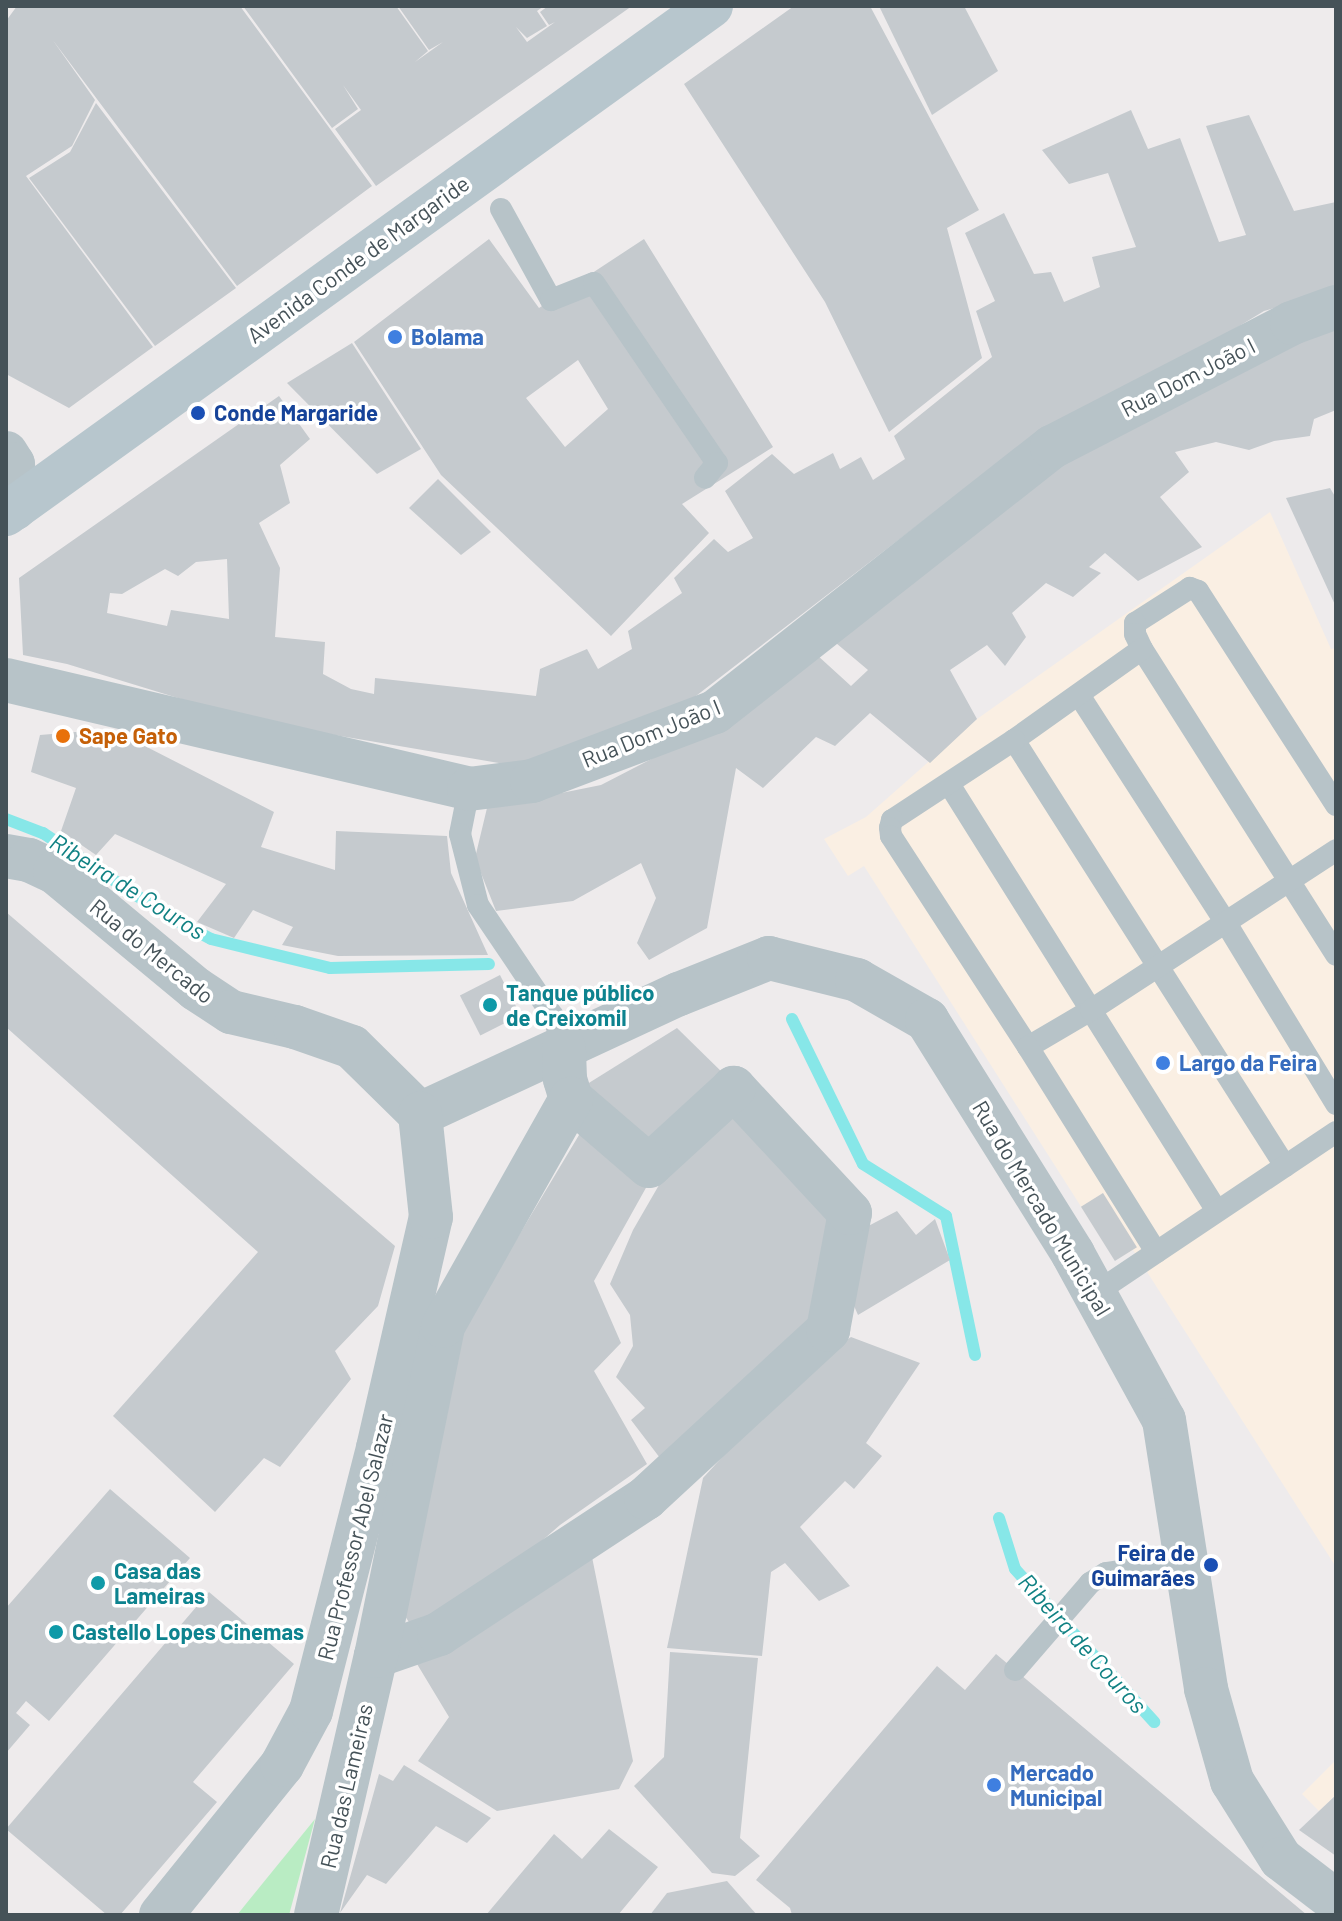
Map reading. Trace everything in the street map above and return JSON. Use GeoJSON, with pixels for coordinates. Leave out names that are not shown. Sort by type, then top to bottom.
{"type":"FeatureCollection","features":[{"type":"Feature","properties":{"kind":"main road","name":"Avenida Conde de Margaride"},"geometry":{"type":"LineString","coordinates":[[10,511],[711,6]]}},
{"type":"Feature","properties":{"kind":"street","name":"Rua Dom João I"},"geometry":{"type":"LineString","coordinates":[[6,680],[469,789],[532,781],[715,712],[1052,447],[1292,323],[1336,307]]}},
{"type":"Feature","properties":{"kind":"street"},"geometry":{"type":"LineString","coordinates":[[6,453],[13,464],[10,511]]}},
{"type":"Feature","properties":{"kind":"street","name":"Rua do Mercado"},"geometry":{"type":"LineString","coordinates":[[6,856],[29,860],[55,872],[196,989],[231,1012],[295,1027],[352,1047],[420,1114]]}},
{"type":"Feature","properties":{"kind":"street","name":"Rua do Mercado Municipal"},"geometry":{"type":"LineString","coordinates":[[420,1114],[560,1035],[679,994],[769,958],[857,980],[927,1020],[1073,1254],[1143,1375],[1164,1420],[1206,1689],[1232,1781],[1281,1859],[1336,1901]]}},
{"type":"Feature","properties":{"kind":"street"},"geometry":{"type":"LineString","coordinates":[[376,1656],[439,1634],[646,1498],[828,1330],[850,1213],[734,1088],[649,1166],[571,1099],[565,1079],[560,1035]]}},
{"type":"Feature","properties":{"kind":"street","name":"Rua Professor Abel Salazar"},"geometry":{"type":"LineString","coordinates":[[376,1656],[443,1326],[571,1099]]}},
{"type":"Feature","properties":{"kind":"street","name":"Rua Professor Abel Salazar"},"geometry":{"type":"LineString","coordinates":[[161,1915],[282,1765],[311,1711],[378,1448],[431,1217],[420,1114]]}},
{"type":"Feature","properties":{"kind":"street","name":"Rua das Lameiras"},"geometry":{"type":"LineString","coordinates":[[316,1915],[376,1656]]}},
{"type":"Feature","properties":{"kind":"lane"},"geometry":{"type":"LineString","coordinates":[[501,209],[551,300],[594,283],[717,463],[705,478]]}},
{"type":"Feature","properties":{"kind":"lane"},"geometry":{"type":"LineString","coordinates":[[1336,805],[1198,591],[1182,590],[1135,623],[1135,634],[1142,649],[1336,955]]}},
{"type":"Feature","properties":{"kind":"lane"},"geometry":{"type":"LineString","coordinates":[[1142,649],[1014,740],[892,820],[891,836],[1156,1252]]}},
{"type":"Feature","properties":{"kind":"lane"},"geometry":{"type":"LineString","coordinates":[[1079,695],[1226,923],[1336,1104]]}},
{"type":"Feature","properties":{"kind":"lane"},"geometry":{"type":"LineString","coordinates":[[1014,740],[1285,1166]]}},
{"type":"Feature","properties":{"kind":"lane"},"geometry":{"type":"LineString","coordinates":[[949,784],[1217,1211]]}},
{"type":"Feature","properties":{"kind":"lane"},"geometry":{"type":"LineString","coordinates":[[469,789],[460,834],[478,905],[560,1035]]}},
{"type":"Feature","properties":{"kind":"lane"},"geometry":{"type":"LineString","coordinates":[[1028,1047],[1157,968],[1336,850]]}},
{"type":"Feature","properties":{"kind":"lane"},"geometry":{"type":"LineString","coordinates":[[1094,1294],[1336,1132]]}},
{"type":"Feature","properties":{"kind":"lane"},"geometry":{"type":"LineString","coordinates":[[1015,1670],[1090,1583],[1106,1573],[1184,1561]]}},
{"type":"Feature","properties":{"kind":"shaded area","name":"Largo da Feira"},"geometry":{"type":"Polygon","coordinates":[[[1270,512],[1331,649],[1336,648],[1336,1567],[1133,1250],[1115,1260],[864,866],[848,876],[824,839],[866,817],[977,719],[1270,512]]]}},
{"type":"Feature","properties":{"kind":"shaded area"},"geometry":{"type":"Polygon","coordinates":[[[1336,1760],[1336,1795],[1319,1811],[1302,1794],[1336,1760]]]}},
{"type":"Feature","properties":{"kind":"green space"},"geometry":{"type":"Polygon","coordinates":[[[315,1819],[289,1915],[237,1915],[315,1819]]]}},
{"type":"Feature","properties":{"kind":"building"},"geometry":{"type":"Polygon","coordinates":[[[17,6],[240,6],[372,186],[237,286],[52,39],[95,100],[72,146],[26,176],[153,347],[69,408],[6,374],[6,21],[17,6]]]}},
{"type":"Feature","properties":{"kind":"building"},"geometry":{"type":"Polygon","coordinates":[[[243,6],[396,6],[428,51],[415,62],[443,42],[429,50],[398,6],[544,6],[537,11],[547,26],[527,38],[516,27],[527,42],[555,22],[549,25],[540,12],[548,6],[632,6],[376,186],[335,129],[361,110],[343,85],[358,109],[332,128],[243,6]]]}},
{"type":"Feature","properties":{"kind":"building"},"geometry":{"type":"Polygon","coordinates":[[[794,6],[870,6],[979,210],[947,228],[982,358],[889,432],[825,302],[684,84],[794,6]]]}},
{"type":"Feature","properties":{"kind":"building"},"geometry":{"type":"Polygon","coordinates":[[[879,6],[964,6],[998,71],[932,115],[879,6]]]}},
{"type":"Feature","properties":{"kind":"building"},"geometry":{"type":"Polygon","coordinates":[[[96,103],[236,288],[155,346],[29,178],[70,152],[96,103]]]}},
{"type":"Feature","properties":{"kind":"building"},"geometry":{"type":"Polygon","coordinates":[[[1131,110],[1148,149],[1180,138],[1219,242],[1246,235],[1206,126],[1249,115],[1294,211],[1336,202],[1336,290],[1264,311],[940,508],[692,699],[534,769],[253,721],[67,664],[23,655],[19,578],[279,396],[310,439],[280,465],[290,503],[259,523],[280,568],[275,637],[325,642],[323,674],[351,689],[374,694],[375,678],[536,696],[540,669],[587,649],[598,669],[632,649],[628,631],[682,593],[674,578],[714,539],[728,552],[753,538],[725,491],[772,454],[794,474],[833,453],[840,469],[861,457],[873,480],[905,459],[894,436],[992,357],[976,311],[995,301],[965,233],[1004,213],[1034,274],[1051,272],[1064,302],[1100,287],[1092,257],[1136,247],[1108,173],[1069,184],[1042,150],[1131,110]],[[227,559],[196,562],[178,576],[165,569],[122,594],[110,593],[107,613],[167,626],[171,610],[229,619],[227,559]]]}},
{"type":"Feature","properties":{"kind":"building"},"geometry":{"type":"Polygon","coordinates":[[[489,239],[539,308],[644,239],[773,447],[682,504],[709,533],[611,636],[441,475],[354,342],[489,239]],[[578,360],[526,398],[565,447],[608,409],[578,360]]]}},
{"type":"Feature","properties":{"kind":"building"},"geometry":{"type":"Polygon","coordinates":[[[1336,319],[1336,410],[1314,419],[1310,436],[1274,441],[1249,450],[1216,442],[1175,452],[1189,472],[1160,497],[1202,547],[1138,581],[1105,553],[1089,567],[1101,573],[1073,597],[1046,583],[1012,613],[1026,637],[1005,666],[987,645],[950,670],[977,719],[930,763],[870,713],[835,746],[816,737],[763,788],[736,768],[707,928],[649,960],[637,943],[656,898],[641,863],[573,901],[496,911],[475,858],[487,808],[601,785],[698,735],[817,655],[851,686],[868,670],[836,643],[1000,508],[1114,428],[1336,319]]]}},
{"type":"Feature","properties":{"kind":"building"},"geometry":{"type":"Polygon","coordinates":[[[352,343],[421,449],[377,474],[287,383],[352,343]]]}},
{"type":"Feature","properties":{"kind":"building"},"geometry":{"type":"Polygon","coordinates":[[[438,479],[491,532],[461,555],[409,508],[438,479]]]}},
{"type":"Feature","properties":{"kind":"building"},"geometry":{"type":"Polygon","coordinates":[[[1330,488],[1336,498],[1336,607],[1286,498],[1330,488]]]}},
{"type":"Feature","properties":{"kind":"building"},"geometry":{"type":"Polygon","coordinates":[[[87,731],[141,744],[274,812],[261,847],[335,870],[336,831],[447,836],[451,873],[488,955],[338,956],[282,945],[293,927],[253,910],[234,938],[197,922],[226,884],[115,834],[96,855],[61,831],[76,788],[31,772],[40,735],[87,731]]]}},
{"type":"Feature","properties":{"kind":"building"},"geometry":{"type":"Polygon","coordinates":[[[6,912],[395,1246],[378,1306],[335,1351],[351,1379],[280,1467],[264,1458],[215,1512],[113,1416],[258,1252],[6,1027],[6,912]]]}},
{"type":"Feature","properties":{"kind":"building","name":"Tanque público de Creixomil"},"geometry":{"type":"Polygon","coordinates":[[[500,975],[520,1015],[480,1036],[460,995],[500,975]]]}},
{"type":"Feature","properties":{"kind":"building"},"geometry":{"type":"Polygon","coordinates":[[[677,1028],[729,1079],[645,1154],[584,1086],[677,1028]]]}},
{"type":"Feature","properties":{"kind":"building"},"geometry":{"type":"Polygon","coordinates":[[[733,1101],[842,1212],[821,1329],[660,1458],[631,1420],[645,1408],[616,1377],[633,1346],[630,1315],[610,1284],[633,1230],[670,1166],[733,1101]]]}},
{"type":"Feature","properties":{"kind":"building"},"geometry":{"type":"Polygon","coordinates":[[[582,1130],[652,1177],[594,1281],[621,1343],[594,1371],[647,1464],[560,1525],[474,1600],[415,1632],[397,1603],[464,1327],[582,1130]]]}},
{"type":"Feature","properties":{"kind":"building"},"geometry":{"type":"Polygon","coordinates":[[[1103,1193],[1137,1247],[1115,1261],[1081,1207],[1103,1193]]]}},
{"type":"Feature","properties":{"kind":"building"},"geometry":{"type":"Polygon","coordinates":[[[897,1211],[916,1235],[935,1219],[950,1260],[858,1315],[844,1283],[853,1234],[897,1211]]]}},
{"type":"Feature","properties":{"kind":"building"},"geometry":{"type":"Polygon","coordinates":[[[851,1337],[920,1363],[866,1443],[882,1456],[854,1489],[845,1481],[800,1527],[850,1586],[819,1601],[785,1563],[771,1572],[762,1656],[667,1648],[703,1478],[801,1371],[851,1337]]]}},
{"type":"Feature","properties":{"kind":"building","name":"Casa das Lameiras"},"geometry":{"type":"Polygon","coordinates":[[[110,1489],[190,1558],[49,1721],[26,1701],[16,1713],[30,1725],[6,1753],[6,1608],[110,1489]]]}},
{"type":"Feature","properties":{"kind":"building"},"geometry":{"type":"Polygon","coordinates":[[[590,1547],[633,1761],[619,1789],[497,1811],[418,1761],[449,1717],[414,1659],[590,1547]]]}},
{"type":"Feature","properties":{"kind":"building"},"geometry":{"type":"Polygon","coordinates":[[[209,1592],[294,1664],[193,1782],[217,1802],[120,1915],[107,1915],[6,1829],[209,1592]]]}},
{"type":"Feature","properties":{"kind":"building"},"geometry":{"type":"Polygon","coordinates":[[[670,1652],[758,1658],[740,1838],[760,1856],[735,1876],[712,1873],[634,1786],[664,1757],[670,1652]]]}},
{"type":"Feature","properties":{"kind":"building","name":"Mercado Municipal"},"geometry":{"type":"Polygon","coordinates":[[[996,1654],[1307,1915],[792,1915],[790,1908],[756,1880],[937,1666],[965,1690],[996,1654]]]}},
{"type":"Feature","properties":{"kind":"building"},"geometry":{"type":"Polygon","coordinates":[[[404,1765],[491,1818],[467,1843],[436,1826],[386,1884],[367,1875],[340,1913],[379,1774],[393,1781],[404,1765]]]}},
{"type":"Feature","properties":{"kind":"building"},"geometry":{"type":"Polygon","coordinates":[[[1336,1795],[1336,1856],[1299,1830],[1336,1795]]]}},
{"type":"Feature","properties":{"kind":"building"},"geometry":{"type":"Polygon","coordinates":[[[609,1829],[658,1867],[618,1915],[486,1915],[554,1834],[582,1859],[609,1829]]]}},
{"type":"Feature","properties":{"kind":"building"},"geometry":{"type":"Polygon","coordinates":[[[727,1881],[757,1915],[650,1915],[667,1893],[727,1881]]]}},
{"type":"Feature","properties":{"kind":"waterway","name":"Ribeira de Couros"},"geometry":{"type":"LineString","coordinates":[[6,819],[43,833],[169,917],[211,939],[330,968],[489,964]]}},
{"type":"Feature","properties":{"kind":"waterway","name":"Ribeira de Couros"},"geometry":{"type":"LineString","coordinates":[[792,1019],[863,1164],[946,1216],[975,1355]]}},
{"type":"Feature","properties":{"kind":"waterway","name":"Ribeira de Couros"},"geometry":{"type":"LineString","coordinates":[[999,1518],[1015,1569],[1154,1722]]}},
{"type":"Feature","properties":{"kind":"place","name":"Bolama"},"geometry":{"type":"Point","coordinates":[395,337]}},
{"type":"Feature","properties":{"kind":"place","name":"Conde Margaride"},"geometry":{"type":"Point","coordinates":[198,413]}},
{"type":"Feature","properties":{"kind":"place","name":"Sape Gato"},"geometry":{"type":"Point","coordinates":[63,736]}},
{"type":"Feature","properties":{"kind":"place","name":"Tanque público de Creixomil"},"geometry":{"type":"Point","coordinates":[490,1005]}},
{"type":"Feature","properties":{"kind":"place","name":"Largo da Feira"},"geometry":{"type":"Point","coordinates":[1163,1063]}},
{"type":"Feature","properties":{"kind":"place","name":"Feira de Guimarães"},"geometry":{"type":"Point","coordinates":[1211,1565]}},
{"type":"Feature","properties":{"kind":"place","name":"Casa das Lameiras"},"geometry":{"type":"Point","coordinates":[98,1583]}},
{"type":"Feature","properties":{"kind":"place","name":"Castello Lopes Cinemas"},"geometry":{"type":"Point","coordinates":[56,1632]}},
{"type":"Feature","properties":{"kind":"place","name":"Mercado Municipal"},"geometry":{"type":"Point","coordinates":[994,1785]}}]}
